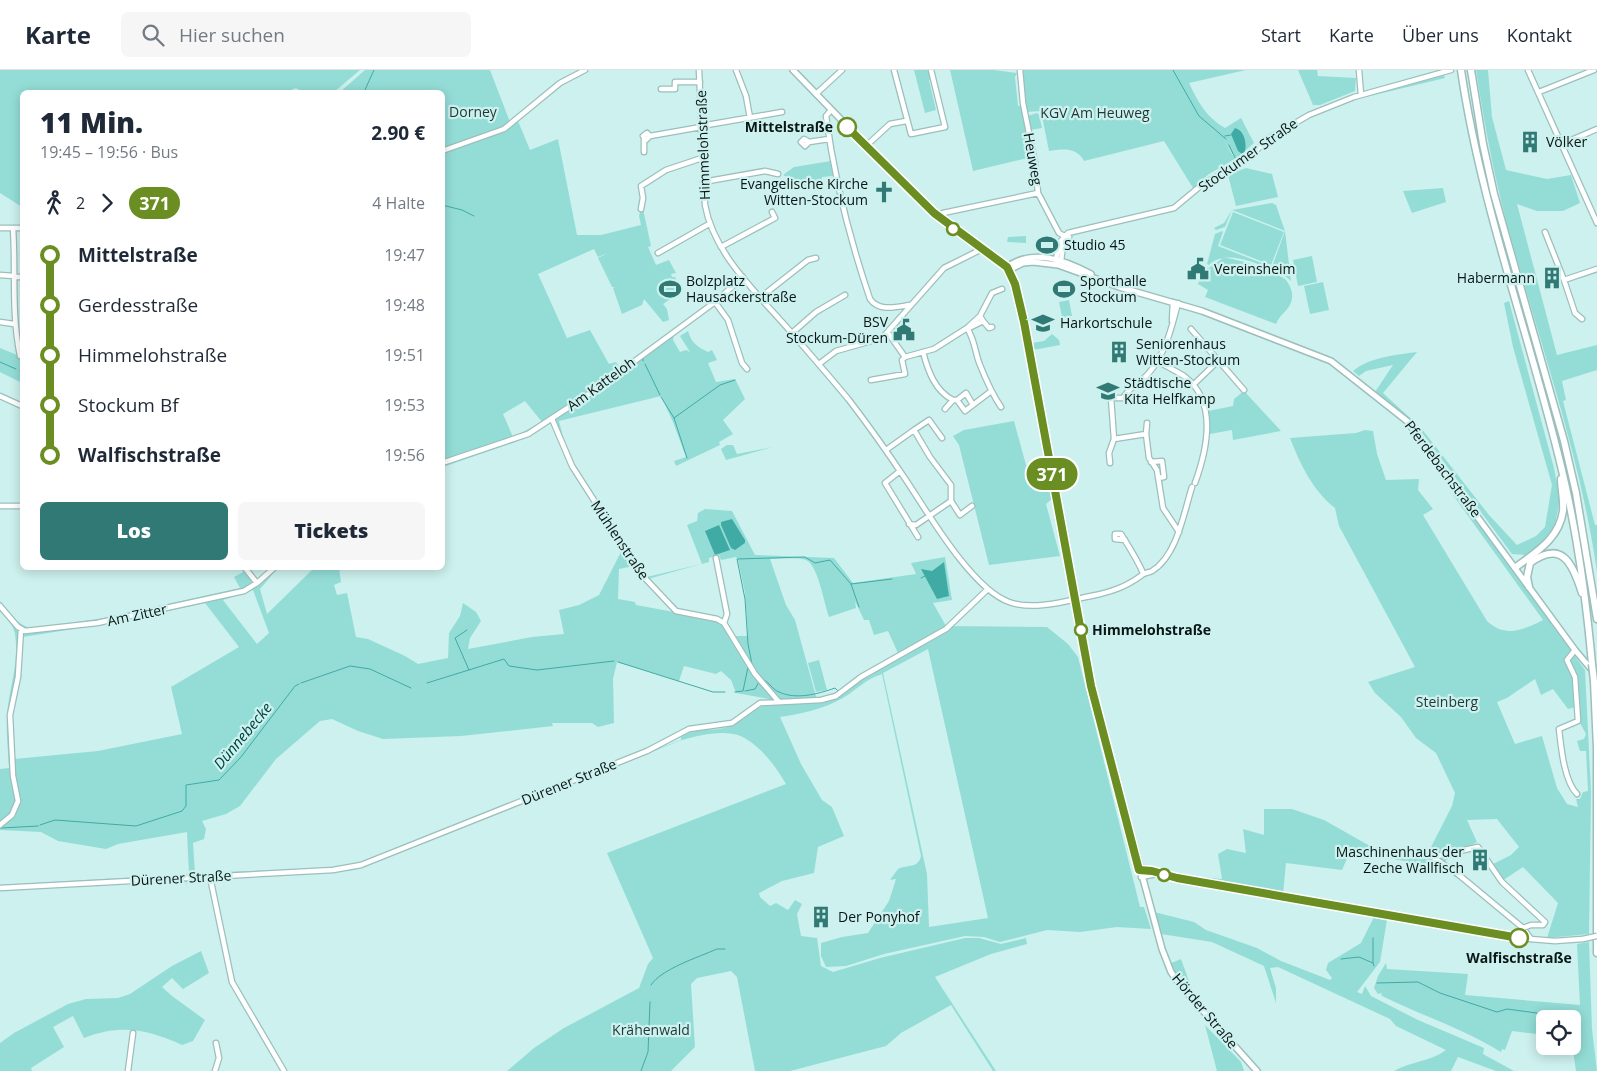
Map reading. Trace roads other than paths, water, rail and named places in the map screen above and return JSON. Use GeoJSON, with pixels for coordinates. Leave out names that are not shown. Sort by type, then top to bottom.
{"type":"FeatureCollection","features":[{"type":"Feature","properties":{"kind":"highway"},"geometry":{"type":"LineString","coordinates":[[1461,70],[1486,198],[1561,465],[1583,576],[1595,679],[1597,953]]}},
{"type":"Feature","properties":{"kind":"highway"},"geometry":{"type":"LineString","coordinates":[[1471,70],[1483,144],[1494,194],[1560,425],[1576,493],[1597,619]]}},
{"type":"Feature","properties":{"kind":"highway"},"geometry":{"type":"LineString","coordinates":[[1517,568],[1548,543],[1560,523],[1563,510],[1561,465]]}},
{"type":"Feature","properties":{"kind":"highway"},"geometry":{"type":"LineString","coordinates":[[1517,568],[1530,563],[1539,556],[1549,553],[1566,558],[1575,571],[1588,612]]}},
{"type":"Feature","properties":{"kind":"highway"},"geometry":{"type":"LineString","coordinates":[[1530,563],[1527,577],[1530,587]]}},
{"type":"Feature","properties":{"kind":"main road"},"geometry":{"type":"LineString","coordinates":[[794,70],[866,146],[938,217],[1008,269]]}},
{"type":"Feature","properties":{"kind":"main road","name":"Pferdebachstraße"},"geometry":{"type":"LineString","coordinates":[[1008,269],[1030,258],[1058,262],[1119,287],[1176,302],[1318,355],[1340,368],[1407,421],[1517,568],[1595,679]]}},
{"type":"Feature","properties":{"kind":"main road","name":"Hörder Straße"},"geometry":{"type":"LineString","coordinates":[[1008,269],[1015,284],[1023,319],[1097,708],[1139,870],[1165,959],[1175,978],[1257,1071]]}},
{"type":"Feature","properties":{"kind":"street"},"geometry":{"type":"LineString","coordinates":[[445,150],[504,129],[560,83],[585,70]]}},
{"type":"Feature","properties":{"kind":"street","name":"Himmelohstraße"},"geometry":{"type":"LineString","coordinates":[[699,70],[703,182],[709,224],[721,247],[743,277],[819,364],[886,450],[930,516],[988,589],[1005,600],[1027,606],[1114,591],[1143,573],[1153,570],[1162,561],[1179,532],[1208,436],[1203,403],[1193,385]]}},
{"type":"Feature","properties":{"kind":"street"},"geometry":{"type":"LineString","coordinates":[[736,70],[746,96],[750,118]]}},
{"type":"Feature","properties":{"kind":"street"},"geometry":{"type":"LineString","coordinates":[[816,94],[842,70]]}},
{"type":"Feature","properties":{"kind":"street"},"geometry":{"type":"LineString","coordinates":[[894,70],[911,134],[945,127],[931,70]]}},
{"type":"Feature","properties":{"kind":"street","name":"Heuweg"},"geometry":{"type":"LineString","coordinates":[[1020,70],[1023,104],[1035,163],[1038,193],[1048,214],[1065,237]]}},
{"type":"Feature","properties":{"kind":"street"},"geometry":{"type":"LineString","coordinates":[[1359,70],[1361,95]]}},
{"type":"Feature","properties":{"kind":"street","name":"Stockumer Straße"},"geometry":{"type":"LineString","coordinates":[[1065,237],[1076,232],[1174,208],[1204,183],[1242,163],[1285,128],[1322,109],[1361,95],[1451,70]]}},
{"type":"Feature","properties":{"kind":"street"},"geometry":{"type":"LineString","coordinates":[[1528,70],[1597,224]]}},
{"type":"Feature","properties":{"kind":"street"},"geometry":{"type":"LineString","coordinates":[[1539,92],[1594,70]]}},
{"type":"Feature","properties":{"kind":"street","name":"Himmelohstraße"},"geometry":{"type":"LineString","coordinates":[[661,89],[675,89],[675,82],[700,82]]}},
{"type":"Feature","properties":{"kind":"street"},"geometry":{"type":"LineString","coordinates":[[831,110],[826,116],[829,139],[848,223],[870,299],[876,305],[882,307],[910,305]]}},
{"type":"Feature","properties":{"kind":"street"},"geometry":{"type":"LineString","coordinates":[[644,152],[644,138],[646,134],[650,136],[782,112]]}},
{"type":"Feature","properties":{"kind":"street"},"geometry":{"type":"LineString","coordinates":[[771,114],[772,121]]}},
{"type":"Feature","properties":{"kind":"street"},"geometry":{"type":"LineString","coordinates":[[866,146],[890,124],[906,121]]}},
{"type":"Feature","properties":{"kind":"street"},"geometry":{"type":"LineString","coordinates":[[1562,144],[1597,130]]}},
{"type":"Feature","properties":{"kind":"street"},"geometry":{"type":"LineString","coordinates":[[809,142],[829,139]]}},
{"type":"Feature","properties":{"kind":"street"},"geometry":{"type":"LineString","coordinates":[[641,208],[643,198],[641,186],[674,166],[702,158]]}},
{"type":"Feature","properties":{"kind":"street"},"geometry":{"type":"LineString","coordinates":[[703,182],[765,171],[778,174]]}},
{"type":"Feature","properties":{"kind":"street"},"geometry":{"type":"LineString","coordinates":[[938,217],[944,213],[1038,193]]}},
{"type":"Feature","properties":{"kind":"street"},"geometry":{"type":"LineString","coordinates":[[721,247],[775,218],[772,212]]}},
{"type":"Feature","properties":{"kind":"street"},"geometry":{"type":"LineString","coordinates":[[658,253],[709,224]]}},
{"type":"Feature","properties":{"kind":"street"},"geometry":{"type":"LineString","coordinates":[[0,228],[20,228]]}},
{"type":"Feature","properties":{"kind":"street"},"geometry":{"type":"LineString","coordinates":[[14,228],[14,324],[20,356]]}},
{"type":"Feature","properties":{"kind":"street"},"geometry":{"type":"LineString","coordinates":[[1545,232],[1575,313],[1582,319]]}},
{"type":"Feature","properties":{"kind":"street"},"geometry":{"type":"LineString","coordinates":[[1058,262],[1065,237]]}},
{"type":"Feature","properties":{"kind":"street"},"geometry":{"type":"LineString","coordinates":[[819,364],[836,351],[878,341],[888,333],[910,305],[944,268],[982,249]]}},
{"type":"Feature","properties":{"kind":"street"},"geometry":{"type":"LineString","coordinates":[[760,297],[802,264],[816,258]]}},
{"type":"Feature","properties":{"kind":"street"},"geometry":{"type":"LineString","coordinates":[[1564,280],[1597,269]]}},
{"type":"Feature","properties":{"kind":"street"},"geometry":{"type":"LineString","coordinates":[[0,275],[20,277]]}},
{"type":"Feature","properties":{"kind":"street","name":"Am Katteloh"},"geometry":{"type":"LineString","coordinates":[[445,462],[516,439],[552,419],[715,302],[743,277]]}},
{"type":"Feature","properties":{"kind":"street"},"geometry":{"type":"LineString","coordinates":[[871,380],[905,374],[902,360],[905,357],[948,342],[968,328],[980,316],[992,293],[1002,289]]}},
{"type":"Feature","properties":{"kind":"street"},"geometry":{"type":"LineString","coordinates":[[792,332],[816,312],[845,296]]}},
{"type":"Feature","properties":{"kind":"street"},"geometry":{"type":"LineString","coordinates":[[715,302],[730,324],[742,363],[747,369]]}},
{"type":"Feature","properties":{"kind":"street"},"geometry":{"type":"LineString","coordinates":[[1110,463],[1108,453],[1114,439],[1111,398],[1123,398],[1130,388],[1149,373],[1167,341],[1176,302]]}},
{"type":"Feature","properties":{"kind":"street"},"geometry":{"type":"LineString","coordinates":[[980,316],[989,328],[992,327]]}},
{"type":"Feature","properties":{"kind":"street"},"geometry":{"type":"LineString","coordinates":[[0,322],[14,324]]}},
{"type":"Feature","properties":{"kind":"street"},"geometry":{"type":"LineString","coordinates":[[968,328],[983,322]]}},
{"type":"Feature","properties":{"kind":"street"},"geometry":{"type":"LineString","coordinates":[[968,328],[974,340],[979,364],[990,386],[990,392],[1001,407]]}},
{"type":"Feature","properties":{"kind":"street"},"geometry":{"type":"LineString","coordinates":[[1192,329],[1244,390]]}},
{"type":"Feature","properties":{"kind":"street"},"geometry":{"type":"LineString","coordinates":[[888,333],[905,357]]}},
{"type":"Feature","properties":{"kind":"street"},"geometry":{"type":"LineString","coordinates":[[16,336],[20,335]]}},
{"type":"Feature","properties":{"kind":"street"},"geometry":{"type":"LineString","coordinates":[[923,352],[928,372],[946,397],[955,400],[965,411],[990,392]]}},
{"type":"Feature","properties":{"kind":"street"},"geometry":{"type":"LineString","coordinates":[[1157,361],[1183,375],[1193,385],[1218,361]]}},
{"type":"Feature","properties":{"kind":"street"},"geometry":{"type":"LineString","coordinates":[[945,409],[966,393],[973,405]]}},
{"type":"Feature","properties":{"kind":"street"},"geometry":{"type":"LineString","coordinates":[[0,396],[20,405]]}},
{"type":"Feature","properties":{"kind":"street","name":"Mühlenstraße"},"geometry":{"type":"LineString","coordinates":[[552,419],[572,466],[642,575],[676,610],[717,619],[724,623]]}},
{"type":"Feature","properties":{"kind":"street"},"geometry":{"type":"LineString","coordinates":[[917,420],[921,426]]}},
{"type":"Feature","properties":{"kind":"street"},"geometry":{"type":"LineString","coordinates":[[886,450],[929,420],[942,438]]}},
{"type":"Feature","properties":{"kind":"street"},"geometry":{"type":"LineString","coordinates":[[1147,423],[1146,434],[1151,462],[1157,470],[1163,508],[1179,532]]}},
{"type":"Feature","properties":{"kind":"street"},"geometry":{"type":"LineString","coordinates":[[914,430],[930,457],[951,485],[951,501],[960,515]]}},
{"type":"Feature","properties":{"kind":"street"},"geometry":{"type":"LineString","coordinates":[[1114,439],[1146,434]]}},
{"type":"Feature","properties":{"kind":"street"},"geometry":{"type":"LineString","coordinates":[[1151,462],[1162,461],[1164,477],[1158,478]]}},
{"type":"Feature","properties":{"kind":"street"},"geometry":{"type":"LineString","coordinates":[[1157,470],[1163,469]]}},
{"type":"Feature","properties":{"kind":"street"},"geometry":{"type":"LineString","coordinates":[[900,471],[885,483],[918,537]]}},
{"type":"Feature","properties":{"kind":"street"},"geometry":{"type":"LineString","coordinates":[[909,524],[916,524],[951,501]]}},
{"type":"Feature","properties":{"kind":"street"},"geometry":{"type":"LineString","coordinates":[[0,506],[20,506]]}},
{"type":"Feature","properties":{"kind":"street"},"geometry":{"type":"LineString","coordinates":[[955,518],[972,506]]}},
{"type":"Feature","properties":{"kind":"street"},"geometry":{"type":"LineString","coordinates":[[1171,522],[1182,519]]}},
{"type":"Feature","properties":{"kind":"street"},"geometry":{"type":"LineString","coordinates":[[1125,540],[1140,564],[1143,573]]}},
{"type":"Feature","properties":{"kind":"street"},"geometry":{"type":"LineString","coordinates":[[716,558],[727,614],[724,623],[749,665],[779,702]]}},
{"type":"Feature","properties":{"kind":"street"},"geometry":{"type":"LineString","coordinates":[[247,570],[257,583]]}},
{"type":"Feature","properties":{"kind":"street","name":"Am Zitter"},"geometry":{"type":"LineString","coordinates":[[21,629],[30,631],[109,621],[244,591],[272,570]]}},
{"type":"Feature","properties":{"kind":"street","name":"Dürener Straße"},"geometry":{"type":"LineString","coordinates":[[0,888],[334,870],[361,865],[647,751],[689,729],[729,724],[758,704],[821,700],[836,696],[861,677],[946,629],[988,589]]}},
{"type":"Feature","properties":{"kind":"street"},"geometry":{"type":"LineString","coordinates":[[0,606],[21,629],[18,678],[10,715],[13,776],[18,801],[12,815],[0,825]]}},
{"type":"Feature","properties":{"kind":"street"},"geometry":{"type":"LineString","coordinates":[[1575,650],[1567,660],[1575,677],[1578,721],[1559,729],[1563,758],[1572,789],[1577,794]]}},
{"type":"Feature","properties":{"kind":"street"},"geometry":{"type":"LineString","coordinates":[[1523,928],[1543,925],[1545,922],[1502,882],[1478,847],[1432,857],[1452,870],[1523,928],[1531,939]]}},
{"type":"Feature","properties":{"kind":"street"},"geometry":{"type":"LineString","coordinates":[[1139,870],[1531,939],[1583,939],[1597,936]]}},
{"type":"Feature","properties":{"kind":"street"},"geometry":{"type":"LineString","coordinates":[[1141,877],[1161,874]]}},
{"type":"Feature","properties":{"kind":"street"},"geometry":{"type":"LineString","coordinates":[[210,877],[230,977],[284,1071]]}},
{"type":"Feature","properties":{"kind":"street"},"geometry":{"type":"LineString","coordinates":[[128,1071],[133,1032]]}},
{"type":"Feature","properties":{"kind":"street"},"geometry":{"type":"LineString","coordinates":[[215,1071],[219,1058],[216,1043]]}},
{"type":"Feature","properties":{"kind":"waterway"},"geometry":{"type":"LineString","coordinates":[[365,90],[374,70]]}},
{"type":"Feature","properties":{"kind":"waterway"},"geometry":{"type":"LineString","coordinates":[[1173,70],[1199,116],[1226,139]]}},
{"type":"Feature","properties":{"kind":"waterway"},"geometry":{"type":"LineString","coordinates":[[1225,136],[1231,135]]}},
{"type":"Feature","properties":{"kind":"waterway"},"geometry":{"type":"LineString","coordinates":[[1229,145],[1236,160]]}},
{"type":"Feature","properties":{"kind":"waterway"},"geometry":{"type":"LineString","coordinates":[[445,206],[462,210],[474,216]]}},
{"type":"Feature","properties":{"kind":"waterway"},"geometry":{"type":"LineString","coordinates":[[0,362],[16,369]]}},
{"type":"Feature","properties":{"kind":"waterway"},"geometry":{"type":"LineString","coordinates":[[645,364],[660,395]]}},
{"type":"Feature","properties":{"kind":"waterway"},"geometry":{"type":"LineString","coordinates":[[674,418],[720,385],[735,380]]}},
{"type":"Feature","properties":{"kind":"waterway"},"geometry":{"type":"LineString","coordinates":[[661,397],[674,418],[687,458]]}},
{"type":"Feature","properties":{"kind":"waterway"},"geometry":{"type":"LineString","coordinates":[[752,664],[748,644],[745,599],[737,559],[805,557],[815,563],[830,560],[851,584],[859,607]]}},
{"type":"Feature","properties":{"kind":"waterway"},"geometry":{"type":"LineString","coordinates":[[921,578],[925,576]]}},
{"type":"Feature","properties":{"kind":"waterway"},"geometry":{"type":"LineString","coordinates":[[851,584],[892,579]]}},
{"type":"Feature","properties":{"kind":"waterway"},"geometry":{"type":"LineString","coordinates":[[467,630],[455,638],[469,670]]}},
{"type":"Feature","properties":{"kind":"waterway"},"geometry":{"type":"LineString","coordinates":[[427,683],[504,659],[509,666],[537,670],[614,661]]}},
{"type":"Feature","properties":{"kind":"waterway"},"geometry":{"type":"LineString","coordinates":[[618,662],[713,692],[725,692]]}},
{"type":"Feature","properties":{"kind":"waterway","name":"Dünnebecke"},"geometry":{"type":"LineString","coordinates":[[301,683],[350,666],[370,669],[411,688]]}},
{"type":"Feature","properties":{"kind":"waterway"},"geometry":{"type":"LineString","coordinates":[[735,692],[743,691],[748,667]]}},
{"type":"Feature","properties":{"kind":"waterway"},"geometry":{"type":"LineString","coordinates":[[764,680],[777,691],[793,696],[814,694],[835,688],[838,691]]}},
{"type":"Feature","properties":{"kind":"waterway"},"geometry":{"type":"LineString","coordinates":[[745,691],[755,689],[759,682]]}},
{"type":"Feature","properties":{"kind":"waterway","name":"Dünnebecke"},"geometry":{"type":"LineString","coordinates":[[40,825],[55,820],[136,826],[182,811],[186,806],[186,785],[219,780],[241,757],[295,686],[299,684]]}},
{"type":"Feature","properties":{"kind":"waterway","name":"Dünnebecke"},"geometry":{"type":"LineString","coordinates":[[1,828],[38,826]]}},
{"type":"Feature","properties":{"kind":"waterway"},"geometry":{"type":"LineString","coordinates":[[1373,938],[1373,963]]}},
{"type":"Feature","properties":{"kind":"waterway"},"geometry":{"type":"LineString","coordinates":[[651,985],[663,974],[681,964],[717,949],[725,949]]}},
{"type":"Feature","properties":{"kind":"waterway"},"geometry":{"type":"LineString","coordinates":[[1341,959],[1359,957],[1373,963],[1374,966]]}},
{"type":"Feature","properties":{"kind":"waterway"},"geometry":{"type":"LineString","coordinates":[[1377,983],[1418,982],[1440,993],[1497,1012],[1507,1009],[1536,1013]]}},
{"type":"Feature","properties":{"kind":"waterway"},"geometry":{"type":"LineString","coordinates":[[641,1071],[648,1052],[650,1002]]}},
{"type":"Feature","properties":{"kind":"place","name":"Mittelstraße"},"geometry":{"type":"Point","coordinates":[847,127]}},
{"type":"Feature","properties":{"kind":"place","name":"Völker"},"geometry":{"type":"Point","coordinates":[1530,142]}},
{"type":"Feature","properties":{"kind":"place","name":"Evangelische Kirche Witten-Stockum"},"geometry":{"type":"Point","coordinates":[884,192]}},
{"type":"Feature","properties":{"kind":"place","name":"Studio 45"},"geometry":{"type":"Point","coordinates":[1047,245]}},
{"type":"Feature","properties":{"kind":"place","name":"Vereinsheim"},"geometry":{"type":"Point","coordinates":[1198,269]}},
{"type":"Feature","properties":{"kind":"place","name":"Habermann"},"geometry":{"type":"Point","coordinates":[1552,278]}},
{"type":"Feature","properties":{"kind":"place","name":"Bolzplatz Hausackerstraße"},"geometry":{"type":"Point","coordinates":[670,289]}},
{"type":"Feature","properties":{"kind":"place","name":"Sporthalle Stockum"},"geometry":{"type":"Point","coordinates":[1064,289]}},
{"type":"Feature","properties":{"kind":"place","name":"Harkortschule"},"geometry":{"type":"Point","coordinates":[1043,323]}},
{"type":"Feature","properties":{"kind":"place","name":"BSV Stockum-Düren"},"geometry":{"type":"Point","coordinates":[904,330]}},
{"type":"Feature","properties":{"kind":"place","name":"Seniorenhaus Witten-Stockum"},"geometry":{"type":"Point","coordinates":[1119,352]}},
{"type":"Feature","properties":{"kind":"place","name":"Städtische Kita Helfkamp"},"geometry":{"type":"Point","coordinates":[1108,391]}},
{"type":"Feature","properties":{"kind":"place","name":"Himmelohstraße"},"geometry":{"type":"Point","coordinates":[1081,630]}},
{"type":"Feature","properties":{"kind":"place","name":"Maschinenhaus der Zeche Wallfisch"},"geometry":{"type":"Point","coordinates":[1480,860]}},
{"type":"Feature","properties":{"kind":"place","name":"Der Ponyhof"},"geometry":{"type":"Point","coordinates":[821,917]}},
{"type":"Feature","properties":{"kind":"place","name":"Walfischstraße"},"geometry":{"type":"Point","coordinates":[1519,938]}},
{"type":"Feature","properties":{"kind":"park label","name":"Dorney"},"geometry":{"type":"Point","coordinates":[473,112]}},
{"type":"Feature","properties":{"kind":"park label","name":"KGV Am Heuweg"},"geometry":{"type":"Point","coordinates":[1095,113]}},
{"type":"Feature","properties":{"kind":"park label","name":"Steinberg"},"geometry":{"type":"Point","coordinates":[1447,702]}},
{"type":"Feature","properties":{"kind":"park label","name":"Krähenwald"},"geometry":{"type":"Point","coordinates":[651,1030]}}]}
